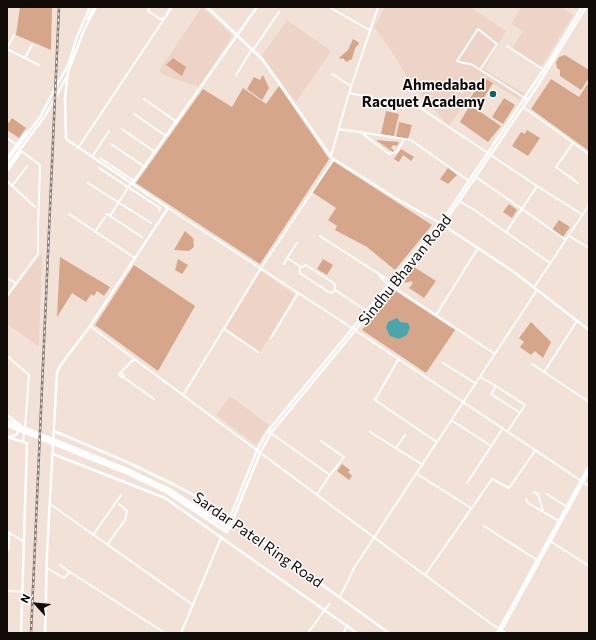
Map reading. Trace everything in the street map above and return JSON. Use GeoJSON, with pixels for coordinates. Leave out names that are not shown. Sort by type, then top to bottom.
{"type":"FeatureCollection","features":[{"type":"Feature","properties":{"kind":"highway"},"geometry":{"type":"LineString","coordinates":[[7,421],[126,469],[185,500],[228,527]]}},
{"type":"Feature","properties":{"kind":"highway"},"geometry":{"type":"LineString","coordinates":[[7,425],[124,472],[185,500],[226,531]]}},
{"type":"Feature","properties":{"kind":"street"},"geometry":{"type":"LineString","coordinates":[[68,72],[67,66],[74,39],[89,7]]}},
{"type":"Feature","properties":{"kind":"street"},"geometry":{"type":"LineString","coordinates":[[7,161],[40,117],[60,81],[89,7]]}},
{"type":"Feature","properties":{"kind":"street"},"geometry":{"type":"LineString","coordinates":[[95,7],[84,30],[68,72],[65,98],[66,139],[133,182]]}},
{"type":"Feature","properties":{"kind":"street"},"geometry":{"type":"LineString","coordinates":[[7,167],[45,116],[62,85],[95,7]]}},
{"type":"Feature","properties":{"kind":"street"},"geometry":{"type":"LineString","coordinates":[[149,7],[148,11],[161,19],[172,7]]}},
{"type":"Feature","properties":{"kind":"street"},"geometry":{"type":"LineString","coordinates":[[78,148],[172,7]]}},
{"type":"Feature","properties":{"kind":"street"},"geometry":{"type":"LineString","coordinates":[[207,7],[268,66],[334,159],[478,248],[536,288],[589,330]]}},
{"type":"Feature","properties":{"kind":"street"},"geometry":{"type":"LineString","coordinates":[[110,216],[128,187],[145,167],[257,7]]}},
{"type":"Feature","properties":{"kind":"street"},"geometry":{"type":"LineString","coordinates":[[330,7],[371,31]]}},
{"type":"Feature","properties":{"kind":"street"},"geometry":{"type":"LineString","coordinates":[[331,156],[351,86],[378,7]]}},
{"type":"Feature","properties":{"kind":"street","name":"Sindhu Bhavan Road"},"geometry":{"type":"LineString","coordinates":[[527,99],[582,7]]}},
{"type":"Feature","properties":{"kind":"street","name":"Sindhu Bhavan Road"},"geometry":{"type":"LineString","coordinates":[[354,329],[366,311],[390,285],[441,224],[527,99],[586,7]]}},
{"type":"Feature","properties":{"kind":"street"},"geometry":{"type":"LineString","coordinates":[[236,75],[279,12]]}},
{"type":"Feature","properties":{"kind":"street"},"geometry":{"type":"LineString","coordinates":[[480,70],[498,44],[478,29],[457,60],[463,63],[471,64],[480,70],[527,99]]}},
{"type":"Feature","properties":{"kind":"street"},"geometry":{"type":"LineString","coordinates":[[14,35],[7,48],[39,65]]}},
{"type":"Feature","properties":{"kind":"street"},"geometry":{"type":"LineString","coordinates":[[25,58],[32,45]]}},
{"type":"Feature","properties":{"kind":"street"},"geometry":{"type":"LineString","coordinates":[[507,46],[544,70]]}},
{"type":"Feature","properties":{"kind":"street"},"geometry":{"type":"LineString","coordinates":[[332,74],[351,86]]}},
{"type":"Feature","properties":{"kind":"street"},"geometry":{"type":"LineString","coordinates":[[349,93],[420,107],[582,215]]}},
{"type":"Feature","properties":{"kind":"street"},"geometry":{"type":"LineString","coordinates":[[144,99],[177,122]]}},
{"type":"Feature","properties":{"kind":"street"},"geometry":{"type":"LineString","coordinates":[[522,106],[589,154]]}},
{"type":"Feature","properties":{"kind":"street"},"geometry":{"type":"LineString","coordinates":[[134,114],[166,136]]}},
{"type":"Feature","properties":{"kind":"street"},"geometry":{"type":"LineString","coordinates":[[122,129],[155,152]]}},
{"type":"Feature","properties":{"kind":"street"},"geometry":{"type":"LineString","coordinates":[[339,129],[411,140],[470,181]]}},
{"type":"Feature","properties":{"kind":"street"},"geometry":{"type":"LineString","coordinates":[[92,157],[109,131]]}},
{"type":"Feature","properties":{"kind":"street"},"geometry":{"type":"LineString","coordinates":[[7,158],[26,132],[32,136],[7,171]]}},
{"type":"Feature","properties":{"kind":"street"},"geometry":{"type":"LineString","coordinates":[[361,133],[390,154],[397,152],[404,139]]}},
{"type":"Feature","properties":{"kind":"street"},"geometry":{"type":"LineString","coordinates":[[7,138],[17,145]]}},
{"type":"Feature","properties":{"kind":"street"},"geometry":{"type":"LineString","coordinates":[[573,142],[556,167],[578,183]]}},
{"type":"Feature","properties":{"kind":"street"},"geometry":{"type":"LineString","coordinates":[[111,144],[145,167]]}},
{"type":"Feature","properties":{"kind":"street"},"geometry":{"type":"LineString","coordinates":[[7,296],[38,254],[40,165],[21,151],[14,149]]}},
{"type":"Feature","properties":{"kind":"street","name":"Sindhu Bhavan Road"},"geometry":{"type":"LineString","coordinates":[[226,531],[259,452],[270,432],[441,224],[476,177],[490,153]]}},
{"type":"Feature","properties":{"kind":"street"},"geometry":{"type":"LineString","coordinates":[[100,158],[168,208],[399,358],[462,402],[589,486]]}},
{"type":"Feature","properties":{"kind":"street"},"geometry":{"type":"LineString","coordinates":[[183,395],[261,268],[334,159]]}},
{"type":"Feature","properties":{"kind":"street"},"geometry":{"type":"LineString","coordinates":[[12,186],[27,166]]}},
{"type":"Feature","properties":{"kind":"street"},"geometry":{"type":"LineString","coordinates":[[99,168],[160,208],[159,211]]}},
{"type":"Feature","properties":{"kind":"street"},"geometry":{"type":"LineString","coordinates":[[476,177],[566,240]]}},
{"type":"Feature","properties":{"kind":"street"},"geometry":{"type":"LineString","coordinates":[[7,181],[35,207]]}},
{"type":"Feature","properties":{"kind":"street"},"geometry":{"type":"LineString","coordinates":[[88,183],[151,223]]}},
{"type":"Feature","properties":{"kind":"street"},"geometry":{"type":"LineString","coordinates":[[506,232],[538,186]]}},
{"type":"Feature","properties":{"kind":"street"},"geometry":{"type":"LineString","coordinates":[[459,201],[550,263]]}},
{"type":"Feature","properties":{"kind":"street"},"geometry":{"type":"LineString","coordinates":[[340,597],[354,568],[375,539],[462,402],[495,354],[550,263],[589,205]]}},
{"type":"Feature","properties":{"kind":"street"},"geometry":{"type":"LineString","coordinates":[[45,633],[46,568],[57,373],[168,208]]}},
{"type":"Feature","properties":{"kind":"street"},"geometry":{"type":"LineString","coordinates":[[69,214],[135,258]]}},
{"type":"Feature","properties":{"kind":"street"},"geometry":{"type":"LineString","coordinates":[[95,232],[105,215],[110,216],[142,237]]}},
{"type":"Feature","properties":{"kind":"street"},"geometry":{"type":"LineString","coordinates":[[320,236],[391,282]]}},
{"type":"Feature","properties":{"kind":"street"},"geometry":{"type":"LineString","coordinates":[[569,236],[589,248]]}},
{"type":"Feature","properties":{"kind":"street"},"geometry":{"type":"LineString","coordinates":[[284,264],[298,243]]}},
{"type":"Feature","properties":{"kind":"street"},"geometry":{"type":"LineString","coordinates":[[436,315],[478,248]]}},
{"type":"Feature","properties":{"kind":"street"},"geometry":{"type":"LineString","coordinates":[[288,258],[301,267]]}},
{"type":"Feature","properties":{"kind":"street"},"geometry":{"type":"LineString","coordinates":[[301,267],[306,265],[335,284],[335,290]]}},
{"type":"Feature","properties":{"kind":"street"},"geometry":{"type":"LineString","coordinates":[[301,267],[300,273],[311,281],[330,293],[335,290]]}},
{"type":"Feature","properties":{"kind":"street"},"geometry":{"type":"LineString","coordinates":[[379,275],[390,285],[495,354]]}},
{"type":"Feature","properties":{"kind":"street"},"geometry":{"type":"LineString","coordinates":[[7,278],[16,283]]}},
{"type":"Feature","properties":{"kind":"street"},"geometry":{"type":"LineString","coordinates":[[335,290],[366,311]]}},
{"type":"Feature","properties":{"kind":"street"},"geometry":{"type":"LineString","coordinates":[[270,338],[298,293]]}},
{"type":"Feature","properties":{"kind":"street"},"geometry":{"type":"LineString","coordinates":[[544,372],[577,321]]}},
{"type":"Feature","properties":{"kind":"street"},"geometry":{"type":"LineString","coordinates":[[90,326],[317,494],[375,539],[506,633]]}},
{"type":"Feature","properties":{"kind":"street"},"geometry":{"type":"LineString","coordinates":[[224,329],[258,352]]}},
{"type":"Feature","properties":{"kind":"street"},"geometry":{"type":"LineString","coordinates":[[7,356],[29,375],[25,443],[21,633]]}},
{"type":"Feature","properties":{"kind":"street"},"geometry":{"type":"LineString","coordinates":[[399,358],[375,400],[437,442]]}},
{"type":"Feature","properties":{"kind":"street"},"geometry":{"type":"LineString","coordinates":[[134,359],[122,373],[119,374],[121,378],[123,377],[154,399]]}},
{"type":"Feature","properties":{"kind":"street"},"geometry":{"type":"LineString","coordinates":[[443,362],[475,383]]}},
{"type":"Feature","properties":{"kind":"street"},"geometry":{"type":"LineString","coordinates":[[532,364],[589,402]]}},
{"type":"Feature","properties":{"kind":"street"},"geometry":{"type":"LineString","coordinates":[[480,377],[525,405],[508,431]]}},
{"type":"Feature","properties":{"kind":"street"},"geometry":{"type":"LineString","coordinates":[[496,386],[491,394],[519,412]]}},
{"type":"Feature","properties":{"kind":"street"},"geometry":{"type":"LineString","coordinates":[[7,415],[20,425],[20,428],[16,435],[7,437]]}},
{"type":"Feature","properties":{"kind":"street"},"geometry":{"type":"LineString","coordinates":[[451,420],[491,446]]}},
{"type":"Feature","properties":{"kind":"street"},"geometry":{"type":"LineString","coordinates":[[467,483],[503,428]]}},
{"type":"Feature","properties":{"kind":"street","name":"Sardar Patel Ring Road"},"geometry":{"type":"LineString","coordinates":[[54,431],[125,461],[173,484],[216,508],[232,519],[242,530],[340,597],[389,633]]}},
{"type":"Feature","properties":{"kind":"street"},"geometry":{"type":"LineString","coordinates":[[270,432],[330,475]]}},
{"type":"Feature","properties":{"kind":"street"},"geometry":{"type":"LineString","coordinates":[[370,432],[423,465]]}},
{"type":"Feature","properties":{"kind":"street"},"geometry":{"type":"LineString","coordinates":[[396,448],[405,435]]}},
{"type":"Feature","properties":{"kind":"street"},"geometry":{"type":"LineString","coordinates":[[7,437],[25,443]]}},
{"type":"Feature","properties":{"kind":"street"},"geometry":{"type":"LineString","coordinates":[[317,494],[344,457],[321,441]]}},
{"type":"Feature","properties":{"kind":"street"},"geometry":{"type":"LineString","coordinates":[[425,575],[492,479],[506,487],[512,486],[536,451]]}},
{"type":"Feature","properties":{"kind":"street","name":"Sardar Patel Ring Road"},"geometry":{"type":"LineString","coordinates":[[53,454],[165,498],[357,633]]}},
{"type":"Feature","properties":{"kind":"street"},"geometry":{"type":"LineString","coordinates":[[497,633],[550,541],[589,466]]}},
{"type":"Feature","properties":{"kind":"street"},"geometry":{"type":"LineString","coordinates":[[500,633],[500,629],[537,560],[567,506],[589,471]]}},
{"type":"Feature","properties":{"kind":"street"},"geometry":{"type":"LineString","coordinates":[[417,474],[471,508]]}},
{"type":"Feature","properties":{"kind":"street"},"geometry":{"type":"LineString","coordinates":[[534,492],[538,494],[544,512]]}},
{"type":"Feature","properties":{"kind":"street"},"geometry":{"type":"LineString","coordinates":[[547,494],[567,506]]}},
{"type":"Feature","properties":{"kind":"street"},"geometry":{"type":"LineString","coordinates":[[93,535],[121,495]]}},
{"type":"Feature","properties":{"kind":"street"},"geometry":{"type":"LineString","coordinates":[[526,499],[528,503],[559,521]]}},
{"type":"Feature","properties":{"kind":"street"},"geometry":{"type":"LineString","coordinates":[[50,504],[193,605]]}},
{"type":"Feature","properties":{"kind":"street"},"geometry":{"type":"LineString","coordinates":[[107,545],[125,520],[127,511],[119,504]]}},
{"type":"Feature","properties":{"kind":"street"},"geometry":{"type":"LineString","coordinates":[[484,526],[537,560]]}},
{"type":"Feature","properties":{"kind":"street"},"geometry":{"type":"LineString","coordinates":[[8,532],[24,542]]}},
{"type":"Feature","properties":{"kind":"street"},"geometry":{"type":"LineString","coordinates":[[7,551],[9,549],[8,532]]}},
{"type":"Feature","properties":{"kind":"street"},"geometry":{"type":"LineString","coordinates":[[181,633],[221,538]]}},
{"type":"Feature","properties":{"kind":"street"},"geometry":{"type":"LineString","coordinates":[[550,541],[589,566]]}},
{"type":"Feature","properties":{"kind":"street"},"geometry":{"type":"LineString","coordinates":[[60,565],[165,633]]}},
{"type":"Feature","properties":{"kind":"street"},"geometry":{"type":"LineString","coordinates":[[46,568],[64,578],[70,572]]}},
{"type":"Feature","properties":{"kind":"street"},"geometry":{"type":"LineString","coordinates":[[7,591],[23,592]]}},
{"type":"Feature","properties":{"kind":"street"},"geometry":{"type":"LineString","coordinates":[[308,633],[329,604]]}},
{"type":"Feature","properties":{"kind":"street"},"geometry":{"type":"LineString","coordinates":[[344,633],[347,625]]}},
{"type":"Feature","properties":{"kind":"shaded area"},"geometry":{"type":"Polygon","coordinates":[[[20,7],[52,7],[51,50],[16,35],[20,7]]]}},
{"type":"Feature","properties":{"kind":"shaded area"},"geometry":{"type":"Polygon","coordinates":[[[202,7],[231,34],[231,38],[199,87],[166,76],[159,71],[202,7]]]}},
{"type":"Feature","properties":{"kind":"shaded area"},"geometry":{"type":"Polygon","coordinates":[[[385,7],[469,7],[506,31],[484,69],[525,94],[520,100],[482,77],[449,126],[412,85],[394,55],[374,27],[385,7]]]}},
{"type":"Feature","properties":{"kind":"shaded area"},"geometry":{"type":"Polygon","coordinates":[[[522,7],[561,7],[573,15],[541,67],[512,48],[523,31],[511,24],[522,7]]]}},
{"type":"Feature","properties":{"kind":"shaded area"},"geometry":{"type":"Polygon","coordinates":[[[287,20],[331,51],[296,102],[262,56],[287,20]]]}},
{"type":"Feature","properties":{"kind":"shaded area"},"geometry":{"type":"Polygon","coordinates":[[[353,39],[359,44],[355,48],[352,59],[346,62],[343,58],[339,58],[348,50],[353,39]]]}},
{"type":"Feature","properties":{"kind":"shaded area"},"geometry":{"type":"Polygon","coordinates":[[[565,55],[589,70],[589,78],[581,90],[560,76],[560,70],[557,68],[556,62],[559,57],[565,55]]]}},
{"type":"Feature","properties":{"kind":"shaded area"},"geometry":{"type":"Polygon","coordinates":[[[173,58],[186,67],[182,76],[166,65],[173,58]]]}},
{"type":"Feature","properties":{"kind":"shaded area"},"geometry":{"type":"Polygon","coordinates":[[[263,75],[269,88],[262,100],[247,89],[254,77],[260,80],[263,75]]]}},
{"type":"Feature","properties":{"kind":"shaded area"},"geometry":{"type":"Polygon","coordinates":[[[484,78],[493,83],[478,107],[468,101],[484,78]]]}},
{"type":"Feature","properties":{"kind":"shaded area"},"geometry":{"type":"Polygon","coordinates":[[[551,79],[579,97],[589,82],[589,151],[531,109],[551,79]]]}},
{"type":"Feature","properties":{"kind":"shaded area"},"geometry":{"type":"Polygon","coordinates":[[[279,86],[329,159],[260,264],[136,183],[203,89],[232,107],[243,88],[266,104],[279,86]]]}},
{"type":"Feature","properties":{"kind":"shaded area"},"geometry":{"type":"Polygon","coordinates":[[[504,98],[515,105],[503,124],[492,117],[504,98]]]}},
{"type":"Feature","properties":{"kind":"shaded area"},"geometry":{"type":"Polygon","coordinates":[[[470,105],[501,126],[488,142],[460,122],[470,105]]]}},
{"type":"Feature","properties":{"kind":"shaded area"},"geometry":{"type":"Polygon","coordinates":[[[386,111],[399,114],[394,136],[381,134],[386,111]]]}},
{"type":"Feature","properties":{"kind":"shaded area"},"geometry":{"type":"Polygon","coordinates":[[[12,118],[26,128],[19,138],[7,130],[7,125],[12,118]]]}},
{"type":"Feature","properties":{"kind":"shaded area"},"geometry":{"type":"Polygon","coordinates":[[[399,122],[412,125],[408,139],[396,137],[399,122]]]}},
{"type":"Feature","properties":{"kind":"shaded area"},"geometry":{"type":"Polygon","coordinates":[[[527,130],[540,138],[528,156],[512,146],[521,132],[525,134],[527,130]]]}},
{"type":"Feature","properties":{"kind":"shaded area"},"geometry":{"type":"Polygon","coordinates":[[[376,140],[399,142],[397,146],[393,145],[391,148],[394,150],[393,152],[376,140]]]}},
{"type":"Feature","properties":{"kind":"shaded area"},"geometry":{"type":"Polygon","coordinates":[[[401,149],[414,157],[411,161],[403,155],[399,162],[394,159],[401,149]]]}},
{"type":"Feature","properties":{"kind":"shaded area"},"geometry":{"type":"Polygon","coordinates":[[[333,161],[432,225],[395,270],[367,247],[335,230],[337,226],[328,220],[336,208],[312,192],[333,161]]]}},
{"type":"Feature","properties":{"kind":"shaded area"},"geometry":{"type":"Polygon","coordinates":[[[448,168],[457,175],[448,184],[440,179],[448,168]]]}},
{"type":"Feature","properties":{"kind":"shaded area"},"geometry":{"type":"Polygon","coordinates":[[[509,204],[517,210],[512,218],[503,212],[509,204]]]}},
{"type":"Feature","properties":{"kind":"shaded area"},"geometry":{"type":"Polygon","coordinates":[[[559,220],[570,227],[563,237],[552,230],[559,220]]]}},
{"type":"Feature","properties":{"kind":"shaded area"},"geometry":{"type":"Polygon","coordinates":[[[185,231],[193,238],[194,247],[189,251],[174,250],[185,231]]]}},
{"type":"Feature","properties":{"kind":"shaded area"},"geometry":{"type":"Polygon","coordinates":[[[42,253],[39,347],[7,324],[7,298],[42,253]]]}},
{"type":"Feature","properties":{"kind":"shaded area"},"geometry":{"type":"Polygon","coordinates":[[[60,257],[110,287],[104,296],[97,291],[94,296],[91,294],[86,302],[72,293],[57,317],[60,257]]]}},
{"type":"Feature","properties":{"kind":"shaded area"},"geometry":{"type":"Polygon","coordinates":[[[178,259],[188,265],[182,274],[175,270],[178,259]]]}},
{"type":"Feature","properties":{"kind":"shaded area"},"geometry":{"type":"Polygon","coordinates":[[[323,259],[333,265],[327,275],[317,269],[323,259]]]}},
{"type":"Feature","properties":{"kind":"shaded area"},"geometry":{"type":"Polygon","coordinates":[[[134,265],[195,306],[158,371],[95,325],[134,265]]]}},
{"type":"Feature","properties":{"kind":"shaded area"},"geometry":{"type":"Polygon","coordinates":[[[414,267],[436,281],[424,298],[409,288],[413,283],[411,281],[406,283],[404,281],[414,267]]]}},
{"type":"Feature","properties":{"kind":"shaded area"},"geometry":{"type":"Polygon","coordinates":[[[261,271],[295,295],[260,352],[226,328],[261,271]]]}},
{"type":"Feature","properties":{"kind":"shaded area"},"geometry":{"type":"Polygon","coordinates":[[[394,290],[455,330],[426,373],[362,330],[394,290]]]}},
{"type":"Feature","properties":{"kind":"shaded area"},"geometry":{"type":"Polygon","coordinates":[[[531,322],[551,342],[543,358],[535,351],[531,355],[520,347],[524,342],[519,338],[531,322]]]}},
{"type":"Feature","properties":{"kind":"shaded area"},"geometry":{"type":"Polygon","coordinates":[[[230,396],[269,425],[256,445],[216,415],[230,396]]]}},
{"type":"Feature","properties":{"kind":"shaded area"},"geometry":{"type":"Polygon","coordinates":[[[342,464],[350,470],[348,472],[352,476],[349,480],[337,471],[342,464]]]}},
{"type":"Feature","properties":{"kind":"water"},"geometry":{"type":"Polygon","coordinates":[[[397,318],[400,322],[408,323],[410,327],[407,335],[399,339],[390,336],[386,328],[388,322],[397,318]]]}},
{"type":"Feature","properties":{"kind":"railway"},"geometry":{"type":"LineString","coordinates":[[31,633],[59,7]]}},
{"type":"Feature","properties":{"kind":"place","name":"Ahmedabad Racquet Academy"},"geometry":{"type":"Point","coordinates":[493,94]}}]}
